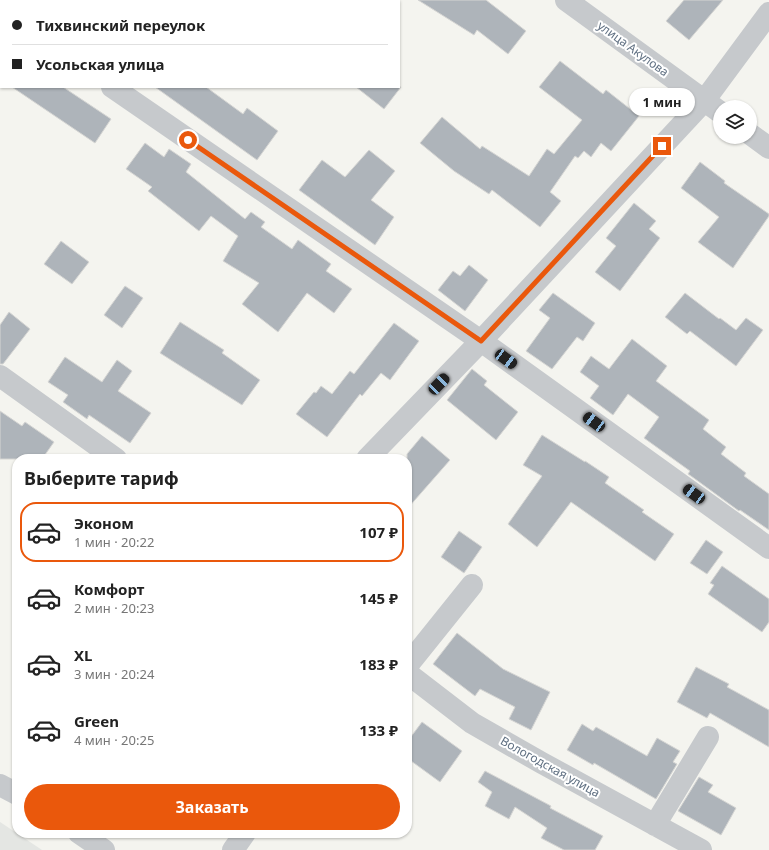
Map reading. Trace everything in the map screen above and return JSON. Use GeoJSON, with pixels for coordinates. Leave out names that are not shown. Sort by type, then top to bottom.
{"type":"FeatureCollection","features":[{"type":"Feature","properties":{"kind":"street","name":"улица Акулова"},"geometry":{"type":"LineString","coordinates":[[566,0],[712,106]]}},
{"type":"Feature","properties":{"kind":"street"},"geometry":{"type":"LineString","coordinates":[[372,454],[712,106],[769,12]]}},
{"type":"Feature","properties":{"kind":"street"},"geometry":{"type":"LineString","coordinates":[[113,88],[481,341],[769,548]]}},
{"type":"Feature","properties":{"kind":"street"},"geometry":{"type":"LineString","coordinates":[[757,139],[769,148]]}},
{"type":"Feature","properties":{"kind":"street"},"geometry":{"type":"LineString","coordinates":[[0,376],[109,454]]}},
{"type":"Feature","properties":{"kind":"street"},"geometry":{"type":"LineString","coordinates":[[412,660],[472,585]]}},
{"type":"Feature","properties":{"kind":"street","name":"Вологодская улица"},"geometry":{"type":"LineString","coordinates":[[412,677],[472,723],[701,850]]}},
{"type":"Feature","properties":{"kind":"street"},"geometry":{"type":"LineString","coordinates":[[655,825],[708,737]]}},
{"type":"Feature","properties":{"kind":"street"},"geometry":{"type":"LineString","coordinates":[[0,786],[12,792]]}},
{"type":"Feature","properties":{"kind":"street"},"geometry":{"type":"LineString","coordinates":[[86,838],[104,850]]}},
{"type":"Feature","properties":{"kind":"street"},"geometry":{"type":"LineString","coordinates":[[233,850],[241,838]]}},
{"type":"Feature","properties":{"kind":"shaded area"},"geometry":{"type":"Polygon","coordinates":[[[0,822],[12,830],[12,838],[24,838],[42,850],[0,850],[0,822]]]}},
{"type":"Feature","properties":{"kind":"building"},"geometry":{"type":"Polygon","coordinates":[[[418,0],[486,0],[526,31],[508,54],[477,30],[474,35],[418,0]]]}},
{"type":"Feature","properties":{"kind":"building"},"geometry":{"type":"Polygon","coordinates":[[[684,0],[723,0],[689,40],[666,21],[684,0]]]}},
{"type":"Feature","properties":{"kind":"building"},"geometry":{"type":"Polygon","coordinates":[[[560,61],[603,94],[606,90],[639,116],[611,151],[601,143],[591,157],[584,151],[578,158],[575,156],[550,192],[561,201],[540,227],[492,190],[489,194],[454,171],[420,143],[442,117],[480,149],[482,146],[529,176],[547,149],[554,154],[582,120],[539,87],[560,61]]]}},
{"type":"Feature","properties":{"kind":"building"},"geometry":{"type":"Polygon","coordinates":[[[401,87],[384,109],[357,88],[401,87]]]}},
{"type":"Feature","properties":{"kind":"building"},"geometry":{"type":"Polygon","coordinates":[[[13,88],[64,88],[111,119],[95,143],[13,88]]]}},
{"type":"Feature","properties":{"kind":"building"},"geometry":{"type":"Polygon","coordinates":[[[156,88],[207,88],[243,114],[247,108],[278,131],[257,160],[156,88]]]}},
{"type":"Feature","properties":{"kind":"building"},"geometry":{"type":"Polygon","coordinates":[[[145,143],[164,157],[169,149],[191,164],[186,172],[245,219],[251,212],[265,222],[261,227],[292,249],[298,240],[331,264],[326,271],[352,289],[334,313],[307,293],[278,332],[242,304],[259,283],[223,261],[238,236],[211,216],[199,231],[148,191],[152,187],[126,169],[145,143]]]}},
{"type":"Feature","properties":{"kind":"building"},"geometry":{"type":"Polygon","coordinates":[[[369,150],[395,171],[371,200],[394,217],[375,245],[299,190],[322,160],[345,177],[369,150]]]}},
{"type":"Feature","properties":{"kind":"building"},"geometry":{"type":"Polygon","coordinates":[[[700,162],[725,181],[724,183],[769,214],[733,268],[698,242],[719,217],[681,188],[700,162]]]}},
{"type":"Feature","properties":{"kind":"building"},"geometry":{"type":"Polygon","coordinates":[[[634,203],[656,221],[649,229],[660,238],[620,291],[595,272],[616,246],[606,238],[634,203]]]}},
{"type":"Feature","properties":{"kind":"building"},"geometry":{"type":"Polygon","coordinates":[[[61,241],[89,262],[72,284],[44,264],[61,241]]]}},
{"type":"Feature","properties":{"kind":"building"},"geometry":{"type":"Polygon","coordinates":[[[469,265],[488,280],[465,311],[438,290],[453,271],[460,276],[469,265]]]}},
{"type":"Feature","properties":{"kind":"building"},"geometry":{"type":"Polygon","coordinates":[[[125,286],[143,298],[122,328],[104,315],[125,286]]]}},
{"type":"Feature","properties":{"kind":"building"},"geometry":{"type":"Polygon","coordinates":[[[553,293],[595,323],[583,341],[577,337],[552,369],[526,351],[550,318],[539,310],[553,293]]]}},
{"type":"Feature","properties":{"kind":"building"},"geometry":{"type":"Polygon","coordinates":[[[685,293],[736,330],[746,318],[763,330],[736,366],[690,331],[687,334],[665,317],[685,293]]]}},
{"type":"Feature","properties":{"kind":"building"},"geometry":{"type":"Polygon","coordinates":[[[9,312],[30,329],[3,364],[0,364],[0,325],[9,312]]]}},
{"type":"Feature","properties":{"kind":"building"},"geometry":{"type":"Polygon","coordinates":[[[180,322],[224,350],[222,353],[260,380],[242,405],[160,353],[180,322]]]}},
{"type":"Feature","properties":{"kind":"building"},"geometry":{"type":"Polygon","coordinates":[[[394,323],[419,341],[390,380],[381,373],[362,396],[360,394],[327,437],[296,414],[314,392],[316,393],[321,386],[332,394],[350,371],[354,374],[394,323]]]}},
{"type":"Feature","properties":{"kind":"building"},"geometry":{"type":"Polygon","coordinates":[[[632,339],[667,366],[656,381],[709,420],[703,429],[726,447],[721,454],[746,473],[744,476],[769,494],[769,530],[740,510],[739,511],[688,474],[690,471],[644,438],[659,417],[628,394],[613,415],[590,398],[599,386],[580,372],[591,356],[609,369],[632,339]]]}},
{"type":"Feature","properties":{"kind":"building"},"geometry":{"type":"Polygon","coordinates":[[[65,357],[102,382],[117,360],[132,371],[118,391],[151,413],[130,443],[89,415],[87,419],[63,402],[68,395],[48,382],[65,357]]]}},
{"type":"Feature","properties":{"kind":"building"},"geometry":{"type":"Polygon","coordinates":[[[472,369],[487,381],[484,385],[518,412],[496,440],[447,400],[472,369]]]}},
{"type":"Feature","properties":{"kind":"building"},"geometry":{"type":"Polygon","coordinates":[[[0,411],[22,426],[25,422],[54,442],[46,454],[12,454],[12,459],[0,459],[0,411]]]}},
{"type":"Feature","properties":{"kind":"building"},"geometry":{"type":"Polygon","coordinates":[[[542,435],[609,477],[605,483],[644,510],[642,512],[674,534],[655,561],[571,502],[537,547],[508,524],[542,476],[523,465],[542,435]]]}},
{"type":"Feature","properties":{"kind":"building"},"geometry":{"type":"Polygon","coordinates":[[[422,436],[450,460],[412,503],[412,454],[407,454],[422,436]]]}},
{"type":"Feature","properties":{"kind":"building"},"geometry":{"type":"Polygon","coordinates":[[[459,531],[482,547],[464,573],[441,557],[459,531]]]}},
{"type":"Feature","properties":{"kind":"building"},"geometry":{"type":"Polygon","coordinates":[[[706,540],[723,552],[707,574],[690,563],[706,540]]]}},
{"type":"Feature","properties":{"kind":"building"},"geometry":{"type":"Polygon","coordinates":[[[722,566],[769,599],[769,622],[762,632],[708,594],[714,585],[710,583],[722,566]]]}},
{"type":"Feature","properties":{"kind":"building"},"geometry":{"type":"Polygon","coordinates":[[[457,633],[503,669],[550,692],[531,730],[509,719],[515,707],[480,689],[475,696],[433,664],[457,633]]]}},
{"type":"Feature","properties":{"kind":"building"},"geometry":{"type":"Polygon","coordinates":[[[696,667],[729,684],[727,687],[769,710],[769,747],[710,713],[707,718],[677,702],[696,667]]]}},
{"type":"Feature","properties":{"kind":"building"},"geometry":{"type":"Polygon","coordinates":[[[422,722],[462,751],[440,782],[412,762],[412,735],[422,722]]]}},
{"type":"Feature","properties":{"kind":"building"},"geometry":{"type":"Polygon","coordinates":[[[582,724],[593,731],[596,727],[647,756],[657,738],[680,751],[673,762],[677,764],[656,799],[594,763],[593,765],[567,750],[582,724]]]}},
{"type":"Feature","properties":{"kind":"building"},"geometry":{"type":"Polygon","coordinates":[[[485,771],[603,836],[595,850],[564,850],[541,838],[547,828],[515,807],[509,819],[485,806],[492,792],[478,782],[485,771]]]}},
{"type":"Feature","properties":{"kind":"building"},"geometry":{"type":"Polygon","coordinates":[[[699,777],[713,785],[708,792],[736,808],[721,835],[678,811],[699,777]]]}},
{"type":"Feature","properties":{"kind":"route"},"geometry":{"type":"LineString","coordinates":[[188,140],[481,341],[662,146]]}}]}
